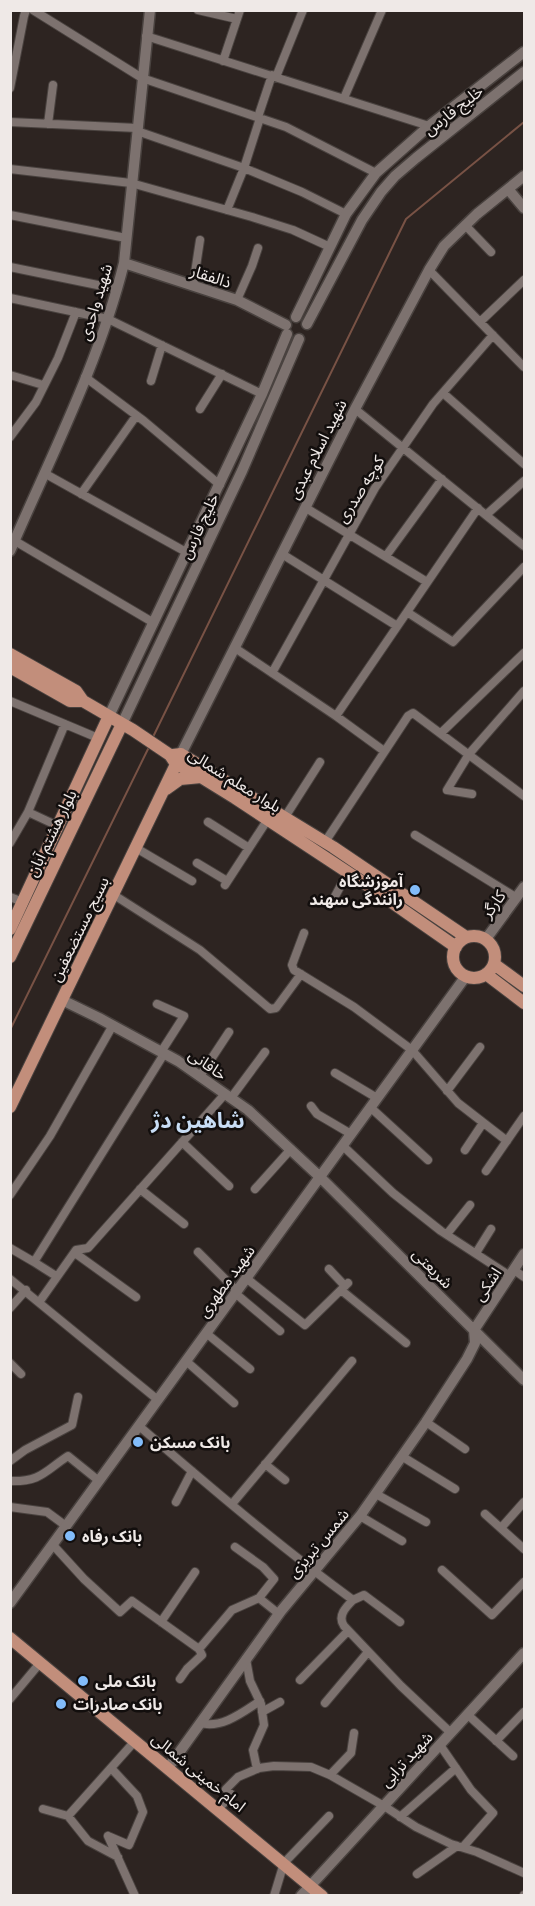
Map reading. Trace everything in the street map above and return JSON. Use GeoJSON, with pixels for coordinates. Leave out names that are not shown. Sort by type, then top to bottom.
{"type":"FeatureCollection","features":[{"type":"Feature","properties":{"kind":"main road","name":"شهید واحدی"},"geometry":{"type":"LineString","coordinates":[[12,548],[108,319],[124,263],[150,10]]}},
{"type":"Feature","properties":{"kind":"main road"},"geometry":{"type":"LineString","coordinates":[[296,317],[303,319],[307,324],[306,334],[299,339],[292,339],[287,329],[290,320],[296,317],[346,214],[376,173],[429,126],[525,52]]}},
{"type":"Feature","properties":{"kind":"main road","name":"خلیج فارس"},"geometry":{"type":"LineString","coordinates":[[307,324],[362,220],[381,192],[416,158],[525,72]]}},
{"type":"Feature","properties":{"kind":"main road","name":"شهید اسلام عبدی"},"geometry":{"type":"LineString","coordinates":[[172,755],[235,648],[355,409],[429,270],[444,246],[465,225],[525,176]]}},
{"type":"Feature","properties":{"kind":"main road"},"geometry":{"type":"LineString","coordinates":[[508,189],[525,208]]}},
{"type":"Feature","properties":{"kind":"main road","name":"ذالفقار"},"geometry":{"type":"LineString","coordinates":[[124,263],[237,300],[287,329]]}},
{"type":"Feature","properties":{"kind":"main road","name":"خلیج فارس"},"geometry":{"type":"LineString","coordinates":[[109,716],[262,394],[287,329]]}},
{"type":"Feature","properties":{"kind":"main road","name":"خلیج فارس"},"geometry":{"type":"LineString","coordinates":[[122,724],[242,471],[299,339]]}},
{"type":"Feature","properties":{"kind":"main road"},"geometry":{"type":"LineString","coordinates":[[10,654],[76,691],[83,701],[172,755]]}},
{"type":"Feature","properties":{"kind":"main road"},"geometry":{"type":"LineString","coordinates":[[10,667],[70,701],[83,701]]}},
{"type":"Feature","properties":{"kind":"main road","name":"بلوار هشتم آبان"},"geometry":{"type":"LineString","coordinates":[[10,929],[109,716]]}},
{"type":"Feature","properties":{"kind":"main road","name":"بلوار هشتم آبان"},"geometry":{"type":"LineString","coordinates":[[10,957],[122,724]]}},
{"type":"Feature","properties":{"kind":"main road","name":"بلوار معلم شمالی"},"geometry":{"type":"LineString","coordinates":[[172,755],[201,777],[263,812],[285,817],[466,937]]}},
{"type":"Feature","properties":{"kind":"main road","name":"بلوار معلم شمالی"},"geometry":{"type":"LineString","coordinates":[[172,755],[263,812],[456,946]]}},
{"type":"Feature","properties":{"kind":"main road","name":"بسیج مستضعفین"},"geometry":{"type":"LineString","coordinates":[[10,1107],[165,790],[172,755]]}},
{"type":"Feature","properties":{"kind":"main road"},"geometry":{"type":"LineString","coordinates":[[165,790],[180,779],[201,777]]}},
{"type":"Feature","properties":{"kind":"main road","name":"کارگر"},"geometry":{"type":"LineString","coordinates":[[486,939],[522,891]]}},
{"type":"Feature","properties":{"kind":"main road"},"geometry":{"type":"LineString","coordinates":[[466,937],[486,939],[495,950],[494,964],[486,975],[466,976],[460,972],[454,960],[456,946],[466,937]]}},
{"type":"Feature","properties":{"kind":"main road"},"geometry":{"type":"LineString","coordinates":[[494,964],[525,986]]}},
{"type":"Feature","properties":{"kind":"main road"},"geometry":{"type":"LineString","coordinates":[[486,975],[525,1003]]}},
{"type":"Feature","properties":{"kind":"main road","name":"شهید مطهری"},"geometry":{"type":"LineString","coordinates":[[10,1603],[466,976]]}},
{"type":"Feature","properties":{"kind":"main road","name":"خاقانی"},"geometry":{"type":"LineString","coordinates":[[62,1000],[113,1025],[200,1076],[248,1110],[320,1177]]}},
{"type":"Feature","properties":{"kind":"main road","name":"شریعتی"},"geometry":{"type":"LineString","coordinates":[[320,1177],[525,1380]]}},
{"type":"Feature","properties":{"kind":"main road","name":"اشکی"},"geometry":{"type":"LineString","coordinates":[[474,1330],[525,1254]]}},
{"type":"Feature","properties":{"kind":"main road","name":"شمس تبریزی"},"geometry":{"type":"LineString","coordinates":[[168,1768],[279,1614],[360,1516],[403,1457],[472,1350],[475,1343],[474,1330]]}},
{"type":"Feature","properties":{"kind":"main road","name":"امام خمینی شمالی"},"geometry":{"type":"LineString","coordinates":[[10,1638],[322,1896]]}},
{"type":"Feature","properties":{"kind":"main road","name":"شهید ترابی"},"geometry":{"type":"LineString","coordinates":[[301,1896],[525,1653]]}},
{"type":"Feature","properties":{"kind":"street"},"geometry":{"type":"LineString","coordinates":[[10,88],[26,10]]}},
{"type":"Feature","properties":{"kind":"street"},"geometry":{"type":"LineString","coordinates":[[33,10],[142,78],[286,127],[376,173]]}},
{"type":"Feature","properties":{"kind":"street"},"geometry":{"type":"LineString","coordinates":[[198,10],[238,15],[223,61]]}},
{"type":"Feature","properties":{"kind":"street"},"geometry":{"type":"LineString","coordinates":[[227,210],[244,168],[274,76],[303,10]]}},
{"type":"Feature","properties":{"kind":"street"},"geometry":{"type":"LineString","coordinates":[[344,98],[382,10]]}},
{"type":"Feature","properties":{"kind":"street"},"geometry":{"type":"LineString","coordinates":[[147,36],[429,126]]}},
{"type":"Feature","properties":{"kind":"street"},"geometry":{"type":"LineString","coordinates":[[48,124],[53,85]]}},
{"type":"Feature","properties":{"kind":"street"},"geometry":{"type":"LineString","coordinates":[[10,122],[137,129],[244,168],[302,192],[346,214]]}},
{"type":"Feature","properties":{"kind":"street"},"geometry":{"type":"LineString","coordinates":[[10,169],[131,183],[293,230],[330,247]]}},
{"type":"Feature","properties":{"kind":"street"},"geometry":{"type":"LineString","coordinates":[[10,215],[126,238]]}},
{"type":"Feature","properties":{"kind":"street"},"geometry":{"type":"LineString","coordinates":[[465,225],[491,252]]}},
{"type":"Feature","properties":{"kind":"street"},"geometry":{"type":"LineString","coordinates":[[193,286],[200,240]]}},
{"type":"Feature","properties":{"kind":"street"},"geometry":{"type":"LineString","coordinates":[[237,300],[258,248]]}},
{"type":"Feature","properties":{"kind":"street"},"geometry":{"type":"LineString","coordinates":[[10,267],[117,289]]}},
{"type":"Feature","properties":{"kind":"street"},"geometry":{"type":"LineString","coordinates":[[429,270],[523,363]]}},
{"type":"Feature","properties":{"kind":"street"},"geometry":{"type":"LineString","coordinates":[[480,322],[525,280]]}},
{"type":"Feature","properties":{"kind":"street"},"geometry":{"type":"LineString","coordinates":[[10,298],[108,319],[262,394]]}},
{"type":"Feature","properties":{"kind":"street"},"geometry":{"type":"LineString","coordinates":[[11,434],[36,402],[58,358],[76,312]]}},
{"type":"Feature","properties":{"kind":"street","name":"کوچه صدری"},"geometry":{"type":"LineString","coordinates":[[272,673],[375,488],[402,447],[443,393],[493,335]]}},
{"type":"Feature","properties":{"kind":"street"},"geometry":{"type":"LineString","coordinates":[[152,381],[162,345]]}},
{"type":"Feature","properties":{"kind":"street"},"geometry":{"type":"LineString","coordinates":[[200,409],[222,374]]}},
{"type":"Feature","properties":{"kind":"street"},"geometry":{"type":"LineString","coordinates":[[10,375],[43,385]]}},
{"type":"Feature","properties":{"kind":"street"},"geometry":{"type":"LineString","coordinates":[[85,377],[219,485]]}},
{"type":"Feature","properties":{"kind":"street"},"geometry":{"type":"LineString","coordinates":[[443,393],[525,465]]}},
{"type":"Feature","properties":{"kind":"street"},"geometry":{"type":"LineString","coordinates":[[355,409],[525,546]]}},
{"type":"Feature","properties":{"kind":"street"},"geometry":{"type":"LineString","coordinates":[[81,494],[136,416]]}},
{"type":"Feature","properties":{"kind":"street"},"geometry":{"type":"LineString","coordinates":[[44,473],[186,552]]}},
{"type":"Feature","properties":{"kind":"street"},"geometry":{"type":"LineString","coordinates":[[386,556],[442,479]]}},
{"type":"Feature","properties":{"kind":"street"},"geometry":{"type":"LineString","coordinates":[[486,515],[525,481]]}},
{"type":"Feature","properties":{"kind":"street"},"geometry":{"type":"LineString","coordinates":[[306,507],[427,582]]}},
{"type":"Feature","properties":{"kind":"street"},"geometry":{"type":"LineString","coordinates":[[336,716],[478,508]]}},
{"type":"Feature","properties":{"kind":"street"},"geometry":{"type":"LineString","coordinates":[[12,548],[154,623]]}},
{"type":"Feature","properties":{"kind":"street"},"geometry":{"type":"LineString","coordinates":[[282,554],[397,626]]}},
{"type":"Feature","properties":{"kind":"street"},"geometry":{"type":"LineString","coordinates":[[407,612],[453,642],[525,567]]}},
{"type":"Feature","properties":{"kind":"street"},"geometry":{"type":"LineString","coordinates":[[235,648],[384,751]]}},
{"type":"Feature","properties":{"kind":"street"},"geometry":{"type":"LineString","coordinates":[[441,733],[525,653]]}},
{"type":"Feature","properties":{"kind":"street"},"geometry":{"type":"LineString","coordinates":[[472,794],[447,790],[469,754],[525,691]]}},
{"type":"Feature","properties":{"kind":"street"},"geometry":{"type":"LineString","coordinates":[[10,701],[98,738]]}},
{"type":"Feature","properties":{"kind":"street"},"geometry":{"type":"LineString","coordinates":[[325,842],[384,751],[408,716],[413,713],[525,796]]}},
{"type":"Feature","properties":{"kind":"street"},"geometry":{"type":"LineString","coordinates":[[10,843],[28,812],[64,724]]}},
{"type":"Feature","properties":{"kind":"street"},"geometry":{"type":"LineString","coordinates":[[285,817],[320,762]]}},
{"type":"Feature","properties":{"kind":"street"},"geometry":{"type":"LineString","coordinates":[[28,812],[58,826]]}},
{"type":"Feature","properties":{"kind":"street"},"geometry":{"type":"LineString","coordinates":[[197,863],[226,883],[249,848],[263,812]]}},
{"type":"Feature","properties":{"kind":"street"},"geometry":{"type":"LineString","coordinates":[[208,822],[249,848]]}},
{"type":"Feature","properties":{"kind":"street"},"geometry":{"type":"LineString","coordinates":[[415,835],[522,891]]}},
{"type":"Feature","properties":{"kind":"street"},"geometry":{"type":"LineString","coordinates":[[136,848],[192,881]]}},
{"type":"Feature","properties":{"kind":"street"},"geometry":{"type":"LineString","coordinates":[[333,900],[348,872]]}},
{"type":"Feature","properties":{"kind":"street"},"geometry":{"type":"LineString","coordinates":[[114,895],[200,950],[270,1009],[276,1008],[301,974]]}},
{"type":"Feature","properties":{"kind":"street"},"geometry":{"type":"LineString","coordinates":[[10,897],[23,902]]}},
{"type":"Feature","properties":{"kind":"street"},"geometry":{"type":"LineString","coordinates":[[304,933],[292,965],[294,970],[354,1007],[412,1050],[458,1103],[507,1142]]}},
{"type":"Feature","properties":{"kind":"street"},"geometry":{"type":"LineString","coordinates":[[34,1262],[184,1016],[157,1004]]}},
{"type":"Feature","properties":{"kind":"street"},"geometry":{"type":"LineString","coordinates":[[12,1189],[50,1136],[113,1025]]}},
{"type":"Feature","properties":{"kind":"street"},"geometry":{"type":"LineString","coordinates":[[200,1076],[229,1032]]}},
{"type":"Feature","properties":{"kind":"street"},"geometry":{"type":"LineString","coordinates":[[447,1091],[480,1047]]}},
{"type":"Feature","properties":{"kind":"street"},"geometry":{"type":"LineString","coordinates":[[40,1301],[76,1251],[88,1248],[182,1142],[228,1096],[265,1052]]}},
{"type":"Feature","properties":{"kind":"street"},"geometry":{"type":"LineString","coordinates":[[335,1073],[377,1098]]}},
{"type":"Feature","properties":{"kind":"street"},"geometry":{"type":"LineString","coordinates":[[311,1106],[317,1114],[351,1134]]}},
{"type":"Feature","properties":{"kind":"street"},"geometry":{"type":"LineString","coordinates":[[370,1107],[428,1160]]}},
{"type":"Feature","properties":{"kind":"street"},"geometry":{"type":"LineString","coordinates":[[486,1171],[525,1116]]}},
{"type":"Feature","properties":{"kind":"street"},"geometry":{"type":"LineString","coordinates":[[465,1150],[483,1123]]}},
{"type":"Feature","properties":{"kind":"street"},"geometry":{"type":"LineString","coordinates":[[182,1142],[229,1186]]}},
{"type":"Feature","properties":{"kind":"street"},"geometry":{"type":"LineString","coordinates":[[342,1146],[393,1193],[447,1234],[512,1273],[525,1277]]}},
{"type":"Feature","properties":{"kind":"street"},"geometry":{"type":"LineString","coordinates":[[255,1190],[291,1149]]}},
{"type":"Feature","properties":{"kind":"street"},"geometry":{"type":"LineString","coordinates":[[141,1188],[184,1224]]}},
{"type":"Feature","properties":{"kind":"street"},"geometry":{"type":"LineString","coordinates":[[447,1234],[470,1205]]}},
{"type":"Feature","properties":{"kind":"street"},"geometry":{"type":"LineString","coordinates":[[476,1253],[491,1229]]}},
{"type":"Feature","properties":{"kind":"street"},"geometry":{"type":"LineString","coordinates":[[10,1248],[56,1276]]}},
{"type":"Feature","properties":{"kind":"street"},"geometry":{"type":"LineString","coordinates":[[198,1252],[236,1292],[280,1331]]}},
{"type":"Feature","properties":{"kind":"street"},"geometry":{"type":"LineString","coordinates":[[75,1253],[136,1297]]}},
{"type":"Feature","properties":{"kind":"street"},"geometry":{"type":"LineString","coordinates":[[329,1269],[344,1286],[406,1343]]}},
{"type":"Feature","properties":{"kind":"street"},"geometry":{"type":"LineString","coordinates":[[246,1278],[305,1325],[344,1286]]}},
{"type":"Feature","properties":{"kind":"street"},"geometry":{"type":"LineString","coordinates":[[10,1279],[40,1301],[158,1400]]}},
{"type":"Feature","properties":{"kind":"street"},"geometry":{"type":"LineString","coordinates":[[10,1308],[26,1290]]}},
{"type":"Feature","properties":{"kind":"street"},"geometry":{"type":"LineString","coordinates":[[206,1333],[250,1369]]}},
{"type":"Feature","properties":{"kind":"street"},"geometry":{"type":"LineString","coordinates":[[186,1361],[234,1402]]}},
{"type":"Feature","properties":{"kind":"street"},"geometry":{"type":"LineString","coordinates":[[232,1504],[352,1362]]}},
{"type":"Feature","properties":{"kind":"street"},"geometry":{"type":"LineString","coordinates":[[10,1363],[21,1374]]}},
{"type":"Feature","properties":{"kind":"street"},"geometry":{"type":"LineString","coordinates":[[10,1461],[25,1450],[72,1425],[78,1397]]}},
{"type":"Feature","properties":{"kind":"street"},"geometry":{"type":"LineString","coordinates":[[426,1422],[465,1449]]}},
{"type":"Feature","properties":{"kind":"street"},"geometry":{"type":"LineString","coordinates":[[139,1426],[314,1571],[353,1600]]}},
{"type":"Feature","properties":{"kind":"street"},"geometry":{"type":"LineString","coordinates":[[10,1481],[29,1482],[45,1475],[68,1456],[99,1481]]}},
{"type":"Feature","properties":{"kind":"street"},"geometry":{"type":"LineString","coordinates":[[403,1457],[455,1489]]}},
{"type":"Feature","properties":{"kind":"street"},"geometry":{"type":"LineString","coordinates":[[265,1464],[285,1480]]}},
{"type":"Feature","properties":{"kind":"street"},"geometry":{"type":"LineString","coordinates":[[176,1502],[192,1471]]}},
{"type":"Feature","properties":{"kind":"street"},"geometry":{"type":"LineString","coordinates":[[376,1494],[426,1522]]}},
{"type":"Feature","properties":{"kind":"street"},"geometry":{"type":"LineString","coordinates":[[501,1528],[525,1502]]}},
{"type":"Feature","properties":{"kind":"street"},"geometry":{"type":"LineString","coordinates":[[10,1507],[46,1512],[66,1526]]}},
{"type":"Feature","properties":{"kind":"street"},"geometry":{"type":"LineString","coordinates":[[485,1514],[525,1549]]}},
{"type":"Feature","properties":{"kind":"street"},"geometry":{"type":"LineString","coordinates":[[360,1516],[402,1541]]}},
{"type":"Feature","properties":{"kind":"street"},"geometry":{"type":"LineString","coordinates":[[53,1545],[84,1579],[120,1612],[132,1601],[199,1649],[202,1655],[180,1679]]}},
{"type":"Feature","properties":{"kind":"street"},"geometry":{"type":"LineString","coordinates":[[199,1649],[232,1610],[259,1598],[274,1579],[263,1567],[235,1547]]}},
{"type":"Feature","properties":{"kind":"street"},"geometry":{"type":"LineString","coordinates":[[442,1570],[492,1615],[525,1582]]}},
{"type":"Feature","properties":{"kind":"street"},"geometry":{"type":"LineString","coordinates":[[161,1622],[195,1572]]}},
{"type":"Feature","properties":{"kind":"street"},"geometry":{"type":"LineString","coordinates":[[400,1622],[364,1594],[353,1600],[341,1616],[341,1621],[348,1631],[451,1733]]}},
{"type":"Feature","properties":{"kind":"street"},"geometry":{"type":"LineString","coordinates":[[259,1598],[279,1614]]}},
{"type":"Feature","properties":{"kind":"street"},"geometry":{"type":"LineString","coordinates":[[300,1680],[348,1631]]}},
{"type":"Feature","properties":{"kind":"street"},"geometry":{"type":"LineString","coordinates":[[325,1703],[368,1652]]}},
{"type":"Feature","properties":{"kind":"street"},"geometry":{"type":"LineString","coordinates":[[246,1659],[250,1681],[260,1701],[264,1725],[253,1750],[257,1769]]}},
{"type":"Feature","properties":{"kind":"street"},"geometry":{"type":"LineString","coordinates":[[10,1699],[40,1663]]}},
{"type":"Feature","properties":{"kind":"street"},"geometry":{"type":"LineString","coordinates":[[200,1723],[207,1725],[221,1723],[260,1701]]}},
{"type":"Feature","properties":{"kind":"street"},"geometry":{"type":"LineString","coordinates":[[262,1712],[280,1702]]}},
{"type":"Feature","properties":{"kind":"street"},"geometry":{"type":"LineString","coordinates":[[496,1741],[525,1712]]}},
{"type":"Feature","properties":{"kind":"street"},"geometry":{"type":"LineString","coordinates":[[468,1715],[513,1756]]}},
{"type":"Feature","properties":{"kind":"street"},"geometry":{"type":"LineString","coordinates":[[330,1775],[351,1753],[354,1733]]}},
{"type":"Feature","properties":{"kind":"street"},"geometry":{"type":"LineString","coordinates":[[68,1816],[135,1741]]}},
{"type":"Feature","properties":{"kind":"street"},"geometry":{"type":"LineString","coordinates":[[417,1874],[460,1846],[493,1813],[471,1790],[440,1745]]}},
{"type":"Feature","properties":{"kind":"street"},"geometry":{"type":"LineString","coordinates":[[218,1809],[232,1795],[226,1789],[238,1777],[257,1769],[274,1766],[311,1767],[330,1775],[416,1827],[525,1873]]}},
{"type":"Feature","properties":{"kind":"street"},"geometry":{"type":"LineString","coordinates":[[111,1768],[137,1796],[143,1812],[129,1845],[108,1836],[135,1896]]}},
{"type":"Feature","properties":{"kind":"street"},"geometry":{"type":"LineString","coordinates":[[400,1816],[456,1768]]}},
{"type":"Feature","properties":{"kind":"street"},"geometry":{"type":"LineString","coordinates":[[43,1809],[68,1816],[88,1841],[118,1857]]}},
{"type":"Feature","properties":{"kind":"street"},"geometry":{"type":"LineString","coordinates":[[274,1896],[284,1863],[329,1816]]}},
{"type":"Feature","properties":{"kind":"waterway"},"geometry":{"type":"LineString","coordinates":[[152,739],[406,219],[524,122]]}},
{"type":"Feature","properties":{"kind":"waterway"},"geometry":{"type":"LineString","coordinates":[[10,1030],[149,747]]}},
{"type":"Feature","properties":{"kind":"place","name":"آموزشگاه رانندگی سهند"},"geometry":{"type":"Point","coordinates":[415,890]}},
{"type":"Feature","properties":{"kind":"place","name":"بانک مسکن"},"geometry":{"type":"Point","coordinates":[138,1442]}},
{"type":"Feature","properties":{"kind":"place","name":"بانک رفاه"},"geometry":{"type":"Point","coordinates":[70,1536]}},
{"type":"Feature","properties":{"kind":"place","name":"بانک ملی"},"geometry":{"type":"Point","coordinates":[83,1681]}},
{"type":"Feature","properties":{"kind":"place","name":"بانک صادرات"},"geometry":{"type":"Point","coordinates":[61,1704]}},
{"type":"Feature","properties":{"kind":"district","name":"شاهین دژ"},"geometry":{"type":"Point","coordinates":[198,1120]}}]}
